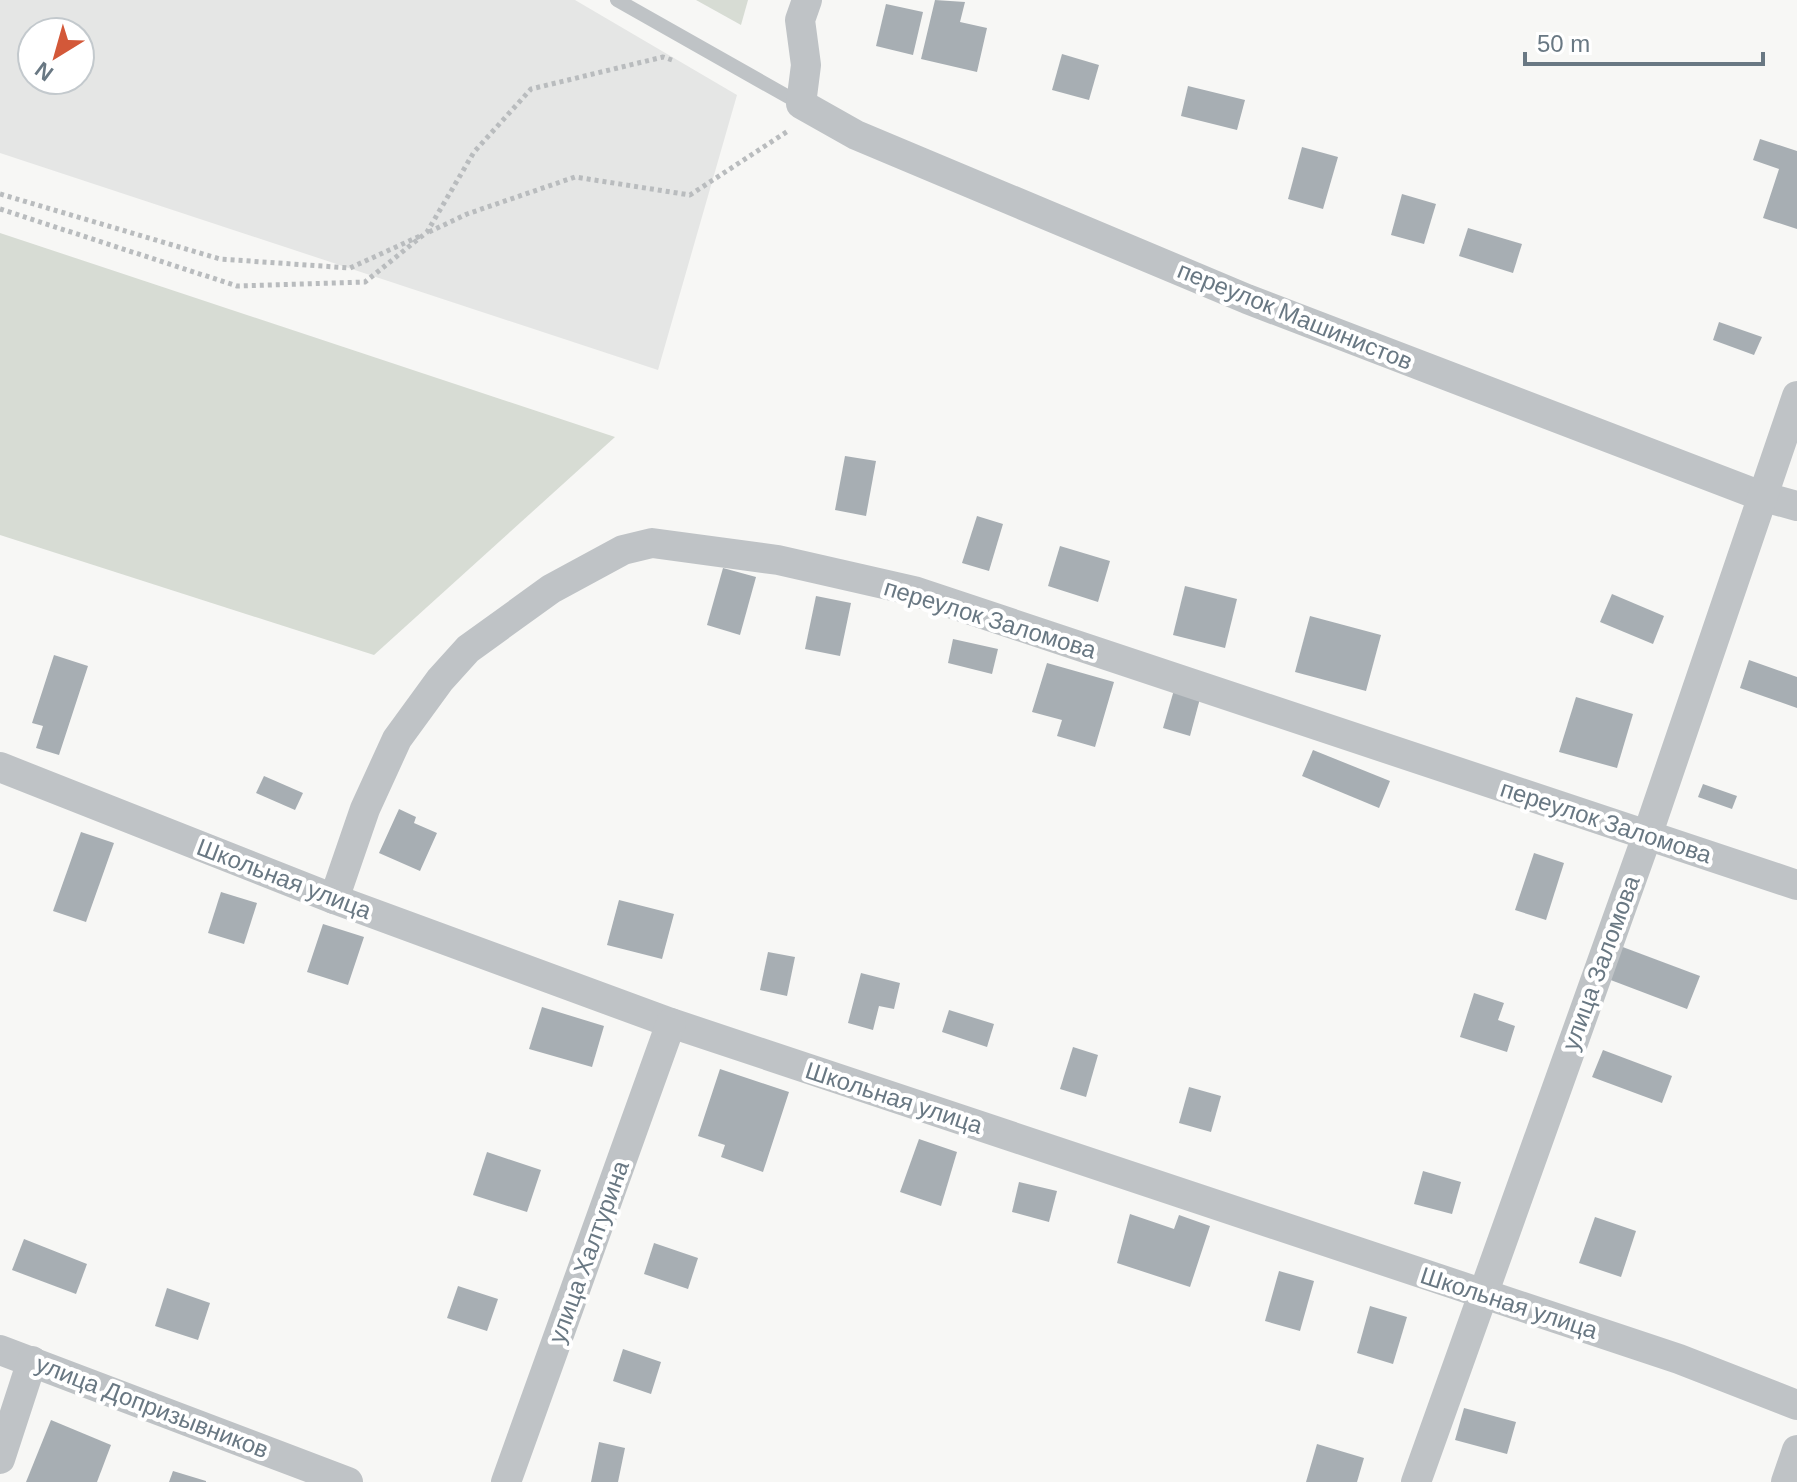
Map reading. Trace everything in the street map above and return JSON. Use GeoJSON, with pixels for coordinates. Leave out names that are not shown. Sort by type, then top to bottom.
{"type":"FeatureCollection","features":[{"type":"Feature","properties":{"kind":"street"},"geometry":{"type":"LineString","coordinates":[[807,0],[800,20],[809,108]]}},
{"type":"Feature","properties":{"kind":"street","name":"переулок Машинистов"},"geometry":{"type":"LineString","coordinates":[[809,108],[856,135],[1247,299],[1764,497],[1797,506]]}},
{"type":"Feature","properties":{"kind":"street","name":"улица Заломова"},"geometry":{"type":"LineString","coordinates":[[1416,1482],[1647,836],[1797,396]]}},
{"type":"Feature","properties":{"kind":"street","name":"переулок Заломова"},"geometry":{"type":"LineString","coordinates":[[334,899],[365,809],[397,739],[440,680],[468,649],[551,589],[623,550],[652,543],[778,560],[914,591],[1797,885]]}},
{"type":"Feature","properties":{"kind":"street","name":"Школьная улица"},"geometry":{"type":"LineString","coordinates":[[0,767],[334,899],[671,1023],[1679,1359],[1797,1405]]}},
{"type":"Feature","properties":{"kind":"street","name":"улица Халтурина"},"geometry":{"type":"LineString","coordinates":[[506,1482],[671,1023]]}},
{"type":"Feature","properties":{"kind":"street","name":"улица Допризывников"},"geometry":{"type":"LineString","coordinates":[[0,1350],[348,1482]]}},
{"type":"Feature","properties":{"kind":"street"},"geometry":{"type":"LineString","coordinates":[[0,1459],[32,1361]]}},
{"type":"Feature","properties":{"kind":"street"},"geometry":{"type":"LineString","coordinates":[[1786,1482],[1797,1450]]}},
{"type":"Feature","properties":{"kind":"lane"},"geometry":{"type":"LineString","coordinates":[[617,0],[809,108]]}},
{"type":"Feature","properties":{"kind":"path"},"geometry":{"type":"LineString","coordinates":[[0,209],[237,286],[365,282],[427,232],[474,152],[531,89],[663,57],[677,62]]}},
{"type":"Feature","properties":{"kind":"path"},"geometry":{"type":"LineString","coordinates":[[0,194],[220,259],[350,268],[467,214],[575,177],[690,195],[809,108]]}},
{"type":"Feature","properties":{"kind":"shaded area"},"geometry":{"type":"Polygon","coordinates":[[[0,0],[575,0],[737,95],[658,370],[0,153],[0,0]]]}},
{"type":"Feature","properties":{"kind":"shaded area"},"geometry":{"type":"Polygon","coordinates":[[[696,0],[748,0],[741,25],[696,0]]]}},
{"type":"Feature","properties":{"kind":"shaded area"},"geometry":{"type":"Polygon","coordinates":[[[0,233],[615,437],[374,655],[0,535],[0,233]]]}},
{"type":"Feature","properties":{"kind":"building"},"geometry":{"type":"Polygon","coordinates":[[[935,0],[965,2],[960,22],[987,28],[977,72],[921,59],[935,0]]]}},
{"type":"Feature","properties":{"kind":"building"},"geometry":{"type":"Polygon","coordinates":[[[886,4],[923,12],[913,55],[876,46],[886,4]]]}},
{"type":"Feature","properties":{"kind":"building"},"geometry":{"type":"Polygon","coordinates":[[[1062,54],[1099,65],[1089,100],[1052,90],[1062,54]]]}},
{"type":"Feature","properties":{"kind":"building"},"geometry":{"type":"Polygon","coordinates":[[[1188,86],[1245,100],[1237,130],[1181,116],[1188,86]]]}},
{"type":"Feature","properties":{"kind":"building"},"geometry":{"type":"Polygon","coordinates":[[[1760,139],[1797,151],[1797,229],[1763,218],[1779,169],[1753,160],[1760,139]]]}},
{"type":"Feature","properties":{"kind":"building"},"geometry":{"type":"Polygon","coordinates":[[[1302,147],[1338,157],[1323,209],[1288,199],[1302,147]]]}},
{"type":"Feature","properties":{"kind":"building"},"geometry":{"type":"Polygon","coordinates":[[[1402,194],[1436,204],[1424,244],[1391,235],[1402,194]]]}},
{"type":"Feature","properties":{"kind":"building"},"geometry":{"type":"Polygon","coordinates":[[[1468,228],[1522,244],[1513,273],[1459,256],[1468,228]]]}},
{"type":"Feature","properties":{"kind":"building"},"geometry":{"type":"Polygon","coordinates":[[[1719,322],[1762,337],[1754,355],[1713,340],[1719,322]]]}},
{"type":"Feature","properties":{"kind":"building"},"geometry":{"type":"Polygon","coordinates":[[[845,456],[876,461],[866,516],[835,510],[845,456]]]}},
{"type":"Feature","properties":{"kind":"building"},"geometry":{"type":"Polygon","coordinates":[[[977,516],[1003,524],[989,571],[962,563],[977,516]]]}},
{"type":"Feature","properties":{"kind":"building"},"geometry":{"type":"Polygon","coordinates":[[[1060,546],[1110,561],[1098,602],[1048,586],[1060,546]]]}},
{"type":"Feature","properties":{"kind":"building"},"geometry":{"type":"Polygon","coordinates":[[[723,568],[756,577],[740,635],[707,625],[723,568]]]}},
{"type":"Feature","properties":{"kind":"building"},"geometry":{"type":"Polygon","coordinates":[[[1185,586],[1237,599],[1225,648],[1173,635],[1185,586]]]}},
{"type":"Feature","properties":{"kind":"building"},"geometry":{"type":"Polygon","coordinates":[[[1612,594],[1664,616],[1653,644],[1600,622],[1612,594]]]}},
{"type":"Feature","properties":{"kind":"building"},"geometry":{"type":"Polygon","coordinates":[[[816,596],[851,603],[840,656],[805,649],[816,596]]]}},
{"type":"Feature","properties":{"kind":"building"},"geometry":{"type":"Polygon","coordinates":[[[1310,616],[1381,635],[1366,691],[1295,672],[1310,616]]]}},
{"type":"Feature","properties":{"kind":"building"},"geometry":{"type":"Polygon","coordinates":[[[953,639],[998,649],[992,674],[948,663],[953,639]]]}},
{"type":"Feature","properties":{"kind":"building"},"geometry":{"type":"Polygon","coordinates":[[[54,655],[88,666],[59,755],[36,748],[43,726],[32,723],[54,655]]]}},
{"type":"Feature","properties":{"kind":"building"},"geometry":{"type":"Polygon","coordinates":[[[1749,660],[1797,677],[1797,708],[1740,688],[1749,660]]]}},
{"type":"Feature","properties":{"kind":"building"},"geometry":{"type":"Polygon","coordinates":[[[1047,663],[1114,682],[1095,747],[1057,736],[1062,720],[1032,712],[1047,663]]]}},
{"type":"Feature","properties":{"kind":"building"},"geometry":{"type":"Polygon","coordinates":[[[1176,683],[1202,691],[1190,736],[1163,728],[1176,683]]]}},
{"type":"Feature","properties":{"kind":"building"},"geometry":{"type":"Polygon","coordinates":[[[1576,697],[1633,714],[1617,768],[1559,752],[1576,697]]]}},
{"type":"Feature","properties":{"kind":"building"},"geometry":{"type":"Polygon","coordinates":[[[1313,750],[1390,781],[1379,808],[1302,776],[1313,750]]]}},
{"type":"Feature","properties":{"kind":"building"},"geometry":{"type":"Polygon","coordinates":[[[264,776],[303,793],[295,810],[256,793],[264,776]]]}},
{"type":"Feature","properties":{"kind":"building"},"geometry":{"type":"Polygon","coordinates":[[[1703,784],[1737,796],[1732,809],[1698,797],[1703,784]]]}},
{"type":"Feature","properties":{"kind":"building"},"geometry":{"type":"Polygon","coordinates":[[[399,809],[416,817],[414,823],[437,833],[420,871],[379,853],[399,809]]]}},
{"type":"Feature","properties":{"kind":"building"},"geometry":{"type":"Polygon","coordinates":[[[81,832],[114,843],[86,922],[53,911],[81,832]]]}},
{"type":"Feature","properties":{"kind":"building"},"geometry":{"type":"Polygon","coordinates":[[[1534,853],[1564,863],[1546,920],[1515,910],[1534,853]]]}},
{"type":"Feature","properties":{"kind":"building"},"geometry":{"type":"Polygon","coordinates":[[[221,892],[257,903],[244,944],[208,933],[221,892]]]}},
{"type":"Feature","properties":{"kind":"building"},"geometry":{"type":"Polygon","coordinates":[[[619,900],[674,914],[662,959],[607,945],[619,900]]]}},
{"type":"Feature","properties":{"kind":"building"},"geometry":{"type":"Polygon","coordinates":[[[323,924],[364,937],[348,985],[307,972],[323,924]]]}},
{"type":"Feature","properties":{"kind":"building"},"geometry":{"type":"Polygon","coordinates":[[[1620,946],[1700,976],[1687,1009],[1608,979],[1620,946]]]}},
{"type":"Feature","properties":{"kind":"building"},"geometry":{"type":"Polygon","coordinates":[[[768,952],[795,957],[787,996],[760,990],[768,952]]]}},
{"type":"Feature","properties":{"kind":"building"},"geometry":{"type":"Polygon","coordinates":[[[861,973],[900,983],[894,1009],[879,1006],[873,1030],[848,1023],[861,973]]]}},
{"type":"Feature","properties":{"kind":"building"},"geometry":{"type":"Polygon","coordinates":[[[1474,993],[1504,1003],[1498,1020],[1515,1026],[1507,1052],[1460,1037],[1474,993]]]}},
{"type":"Feature","properties":{"kind":"building"},"geometry":{"type":"Polygon","coordinates":[[[542,1007],[604,1026],[592,1067],[529,1049],[542,1007]]]}},
{"type":"Feature","properties":{"kind":"building"},"geometry":{"type":"Polygon","coordinates":[[[949,1010],[994,1024],[987,1047],[942,1032],[949,1010]]]}},
{"type":"Feature","properties":{"kind":"building"},"geometry":{"type":"Polygon","coordinates":[[[1073,1047],[1098,1055],[1086,1097],[1060,1089],[1073,1047]]]}},
{"type":"Feature","properties":{"kind":"building"},"geometry":{"type":"Polygon","coordinates":[[[1603,1050],[1672,1076],[1662,1103],[1592,1077],[1603,1050]]]}},
{"type":"Feature","properties":{"kind":"building"},"geometry":{"type":"Polygon","coordinates":[[[720,1069],[789,1092],[763,1172],[721,1157],[725,1145],[698,1136],[720,1069]]]}},
{"type":"Feature","properties":{"kind":"building"},"geometry":{"type":"Polygon","coordinates":[[[1189,1087],[1221,1096],[1211,1132],[1179,1123],[1189,1087]]]}},
{"type":"Feature","properties":{"kind":"building"},"geometry":{"type":"Polygon","coordinates":[[[919,1139],[957,1152],[941,1206],[900,1192],[919,1139]]]}},
{"type":"Feature","properties":{"kind":"building"},"geometry":{"type":"Polygon","coordinates":[[[487,1152],[541,1170],[527,1212],[473,1195],[487,1152]]]}},
{"type":"Feature","properties":{"kind":"building"},"geometry":{"type":"Polygon","coordinates":[[[1423,1171],[1461,1182],[1452,1214],[1414,1204],[1423,1171]]]}},
{"type":"Feature","properties":{"kind":"building"},"geometry":{"type":"Polygon","coordinates":[[[1019,1182],[1057,1191],[1049,1222],[1012,1212],[1019,1182]]]}},
{"type":"Feature","properties":{"kind":"building"},"geometry":{"type":"Polygon","coordinates":[[[1130,1214],[1174,1229],[1179,1215],[1210,1226],[1190,1287],[1117,1263],[1130,1214]]]}},
{"type":"Feature","properties":{"kind":"building"},"geometry":{"type":"Polygon","coordinates":[[[1595,1217],[1636,1231],[1621,1277],[1579,1263],[1595,1217]]]}},
{"type":"Feature","properties":{"kind":"building"},"geometry":{"type":"Polygon","coordinates":[[[24,1239],[87,1264],[76,1294],[12,1270],[24,1239]]]}},
{"type":"Feature","properties":{"kind":"building"},"geometry":{"type":"Polygon","coordinates":[[[654,1243],[698,1258],[688,1289],[644,1274],[654,1243]]]}},
{"type":"Feature","properties":{"kind":"building"},"geometry":{"type":"Polygon","coordinates":[[[1279,1271],[1314,1281],[1300,1331],[1265,1321],[1279,1271]]]}},
{"type":"Feature","properties":{"kind":"building"},"geometry":{"type":"Polygon","coordinates":[[[458,1286],[498,1299],[487,1331],[447,1318],[458,1286]]]}},
{"type":"Feature","properties":{"kind":"building"},"geometry":{"type":"Polygon","coordinates":[[[167,1288],[210,1303],[198,1340],[155,1326],[167,1288]]]}},
{"type":"Feature","properties":{"kind":"building"},"geometry":{"type":"Polygon","coordinates":[[[1370,1306],[1407,1317],[1393,1364],[1357,1353],[1370,1306]]]}},
{"type":"Feature","properties":{"kind":"building"},"geometry":{"type":"Polygon","coordinates":[[[623,1349],[661,1362],[651,1394],[613,1381],[623,1349]]]}},
{"type":"Feature","properties":{"kind":"building"},"geometry":{"type":"Polygon","coordinates":[[[1464,1408],[1516,1422],[1507,1454],[1455,1440],[1464,1408]]]}},
{"type":"Feature","properties":{"kind":"building"},"geometry":{"type":"Polygon","coordinates":[[[51,1420],[111,1445],[97,1482],[26,1482],[51,1420]]]}},
{"type":"Feature","properties":{"kind":"building"},"geometry":{"type":"Polygon","coordinates":[[[599,1442],[625,1448],[618,1482],[591,1482],[599,1442]]]}},
{"type":"Feature","properties":{"kind":"building"},"geometry":{"type":"Polygon","coordinates":[[[1317,1444],[1364,1458],[1357,1482],[1306,1482],[1317,1444]]]}},
{"type":"Feature","properties":{"kind":"building"},"geometry":{"type":"Polygon","coordinates":[[[173,1471],[206,1481],[206,1482],[169,1482],[173,1471]]]}}]}
